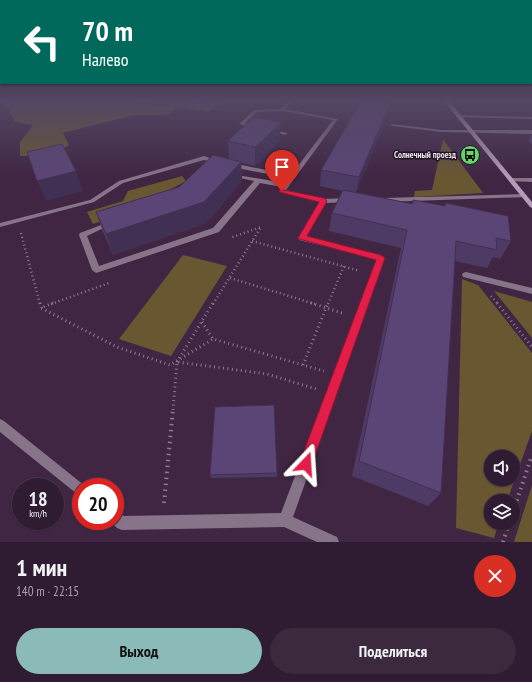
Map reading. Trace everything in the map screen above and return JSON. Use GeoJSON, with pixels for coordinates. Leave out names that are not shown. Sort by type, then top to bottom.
{"type":"FeatureCollection","features":[{"type":"Feature","properties":{"kind":"street"},"geometry":{"type":"LineString","coordinates":[[466,126],[532,206]]}},
{"type":"Feature","properties":{"kind":"lane"},"geometry":{"type":"LineString","coordinates":[[252,126],[285,133]]}},
{"type":"Feature","properties":{"kind":"lane"},"geometry":{"type":"LineString","coordinates":[[330,126],[282,191],[324,201],[355,200]]}},
{"type":"Feature","properties":{"kind":"lane"},"geometry":{"type":"LineString","coordinates":[[402,126],[442,132],[532,132]]}},
{"type":"Feature","properties":{"kind":"lane"},"geometry":{"type":"LineString","coordinates":[[0,225],[92,201],[121,182],[204,158],[292,177]]}},
{"type":"Feature","properties":{"kind":"lane"},"geometry":{"type":"LineString","coordinates":[[228,174],[258,181],[286,185]]}},
{"type":"Feature","properties":{"kind":"lane"},"geometry":{"type":"LineString","coordinates":[[511,180],[532,180]]}},
{"type":"Feature","properties":{"kind":"lane"},"geometry":{"type":"LineString","coordinates":[[119,219],[83,235],[96,270],[216,230],[258,181]]}},
{"type":"Feature","properties":{"kind":"lane"},"geometry":{"type":"LineString","coordinates":[[378,200],[524,196]]}},
{"type":"Feature","properties":{"kind":"lane"},"geometry":{"type":"LineString","coordinates":[[285,520],[381,258],[302,238],[324,201]]}},
{"type":"Feature","properties":{"kind":"lane"},"geometry":{"type":"LineString","coordinates":[[466,275],[532,291]]}},
{"type":"Feature","properties":{"kind":"lane"},"geometry":{"type":"LineString","coordinates":[[0,425],[72,483]]}},
{"type":"Feature","properties":{"kind":"lane"},"geometry":{"type":"LineString","coordinates":[[124,522],[285,520],[332,542]]}},
{"type":"Feature","properties":{"kind":"path"},"geometry":{"type":"LineString","coordinates":[[17,220],[41,308],[116,347],[170,365],[213,339]]}},
{"type":"Feature","properties":{"kind":"path"},"geometry":{"type":"LineString","coordinates":[[162,522],[177,362],[262,227],[225,240]]}},
{"type":"Feature","properties":{"kind":"path"},"geometry":{"type":"LineString","coordinates":[[252,241],[375,275]]}},
{"type":"Feature","properties":{"kind":"path"},"geometry":{"type":"LineString","coordinates":[[303,365],[344,266]]}},
{"type":"Feature","properties":{"kind":"path"},"geometry":{"type":"LineString","coordinates":[[476,277],[532,347]]}},
{"type":"Feature","properties":{"kind":"path"},"geometry":{"type":"LineString","coordinates":[[230,278],[359,318]]}},
{"type":"Feature","properties":{"kind":"path"},"geometry":{"type":"LineString","coordinates":[[41,308],[115,281]]}},
{"type":"Feature","properties":{"kind":"path"},"geometry":{"type":"LineString","coordinates":[[202,322],[213,339],[338,375]]}},
{"type":"Feature","properties":{"kind":"path"},"geometry":{"type":"LineString","coordinates":[[177,362],[268,374],[331,394]]}},
{"type":"Feature","properties":{"kind":"path"},"geometry":{"type":"LineString","coordinates":[[519,494],[532,454]]}},
{"type":"Feature","properties":{"kind":"path"},"geometry":{"type":"LineString","coordinates":[[503,542],[507,530]]}},
{"type":"Feature","properties":{"kind":"shaded area"},"geometry":{"type":"Polygon","coordinates":[[[32,126],[89,126],[63,133],[69,145],[52,155],[20,156],[20,142],[32,126]]]}},
{"type":"Feature","properties":{"kind":"shaded area"},"geometry":{"type":"Polygon","coordinates":[[[443,139],[483,193],[414,197],[415,191],[432,190],[443,139]]]}},
{"type":"Feature","properties":{"kind":"shaded area"},"geometry":{"type":"Polygon","coordinates":[[[182,176],[186,181],[130,211],[93,224],[87,212],[123,201],[128,191],[182,176]]]}},
{"type":"Feature","properties":{"kind":"shaded area"},"geometry":{"type":"Polygon","coordinates":[[[183,255],[227,266],[171,356],[119,339],[183,255]]]}},
{"type":"Feature","properties":{"kind":"shaded area"},"geometry":{"type":"Polygon","coordinates":[[[462,279],[478,285],[532,353],[532,431],[520,465],[520,450],[484,450],[484,486],[512,486],[510,494],[484,494],[484,530],[497,530],[494,538],[456,528],[462,279]]]}},
{"type":"Feature","properties":{"kind":"shaded area"},"geometry":{"type":"Polygon","coordinates":[[[494,291],[532,302],[532,338],[494,291]]]}},
{"type":"Feature","properties":{"kind":"shaded area"},"geometry":{"type":"Polygon","coordinates":[[[532,485],[532,542],[514,542],[518,530],[520,530],[520,523],[532,485]]]}},
{"type":"Feature","properties":{"kind":"building"},"geometry":{"type":"Polygon","coordinates":[[[243,126],[277,126],[255,147],[228,141],[243,126]]]}},
{"type":"Feature","properties":{"kind":"building"},"geometry":{"type":"Polygon","coordinates":[[[346,126],[380,126],[359,177],[321,170],[346,126]]]}},
{"type":"Feature","properties":{"kind":"building"},"geometry":{"type":"Polygon","coordinates":[[[62,144],[76,171],[37,181],[27,152],[62,144]]]}},
{"type":"Feature","properties":{"kind":"building"},"geometry":{"type":"Polygon","coordinates":[[[213,155],[241,162],[204,202],[106,234],[96,212],[179,187],[213,155]]]}},
{"type":"Feature","properties":{"kind":"building"},"geometry":{"type":"Polygon","coordinates":[[[343,190],[413,204],[413,200],[445,206],[446,203],[508,216],[511,241],[496,238],[497,250],[456,241],[441,493],[359,461],[407,230],[332,213],[343,190]]]}},
{"type":"Feature","properties":{"kind":"building"},"geometry":{"type":"Polygon","coordinates":[[[274,405],[277,473],[210,475],[215,407],[274,405]]]}},
{"type":"Feature","properties":{"kind":"place","name":"Солнечный проезд"},"geometry":{"type":"Point","coordinates":[470,155]}},
{"type":"Feature","properties":{"kind":"route"},"geometry":{"type":"LineString","coordinates":[[282,191],[324,201],[302,238],[381,258],[306,464]]}}]}
